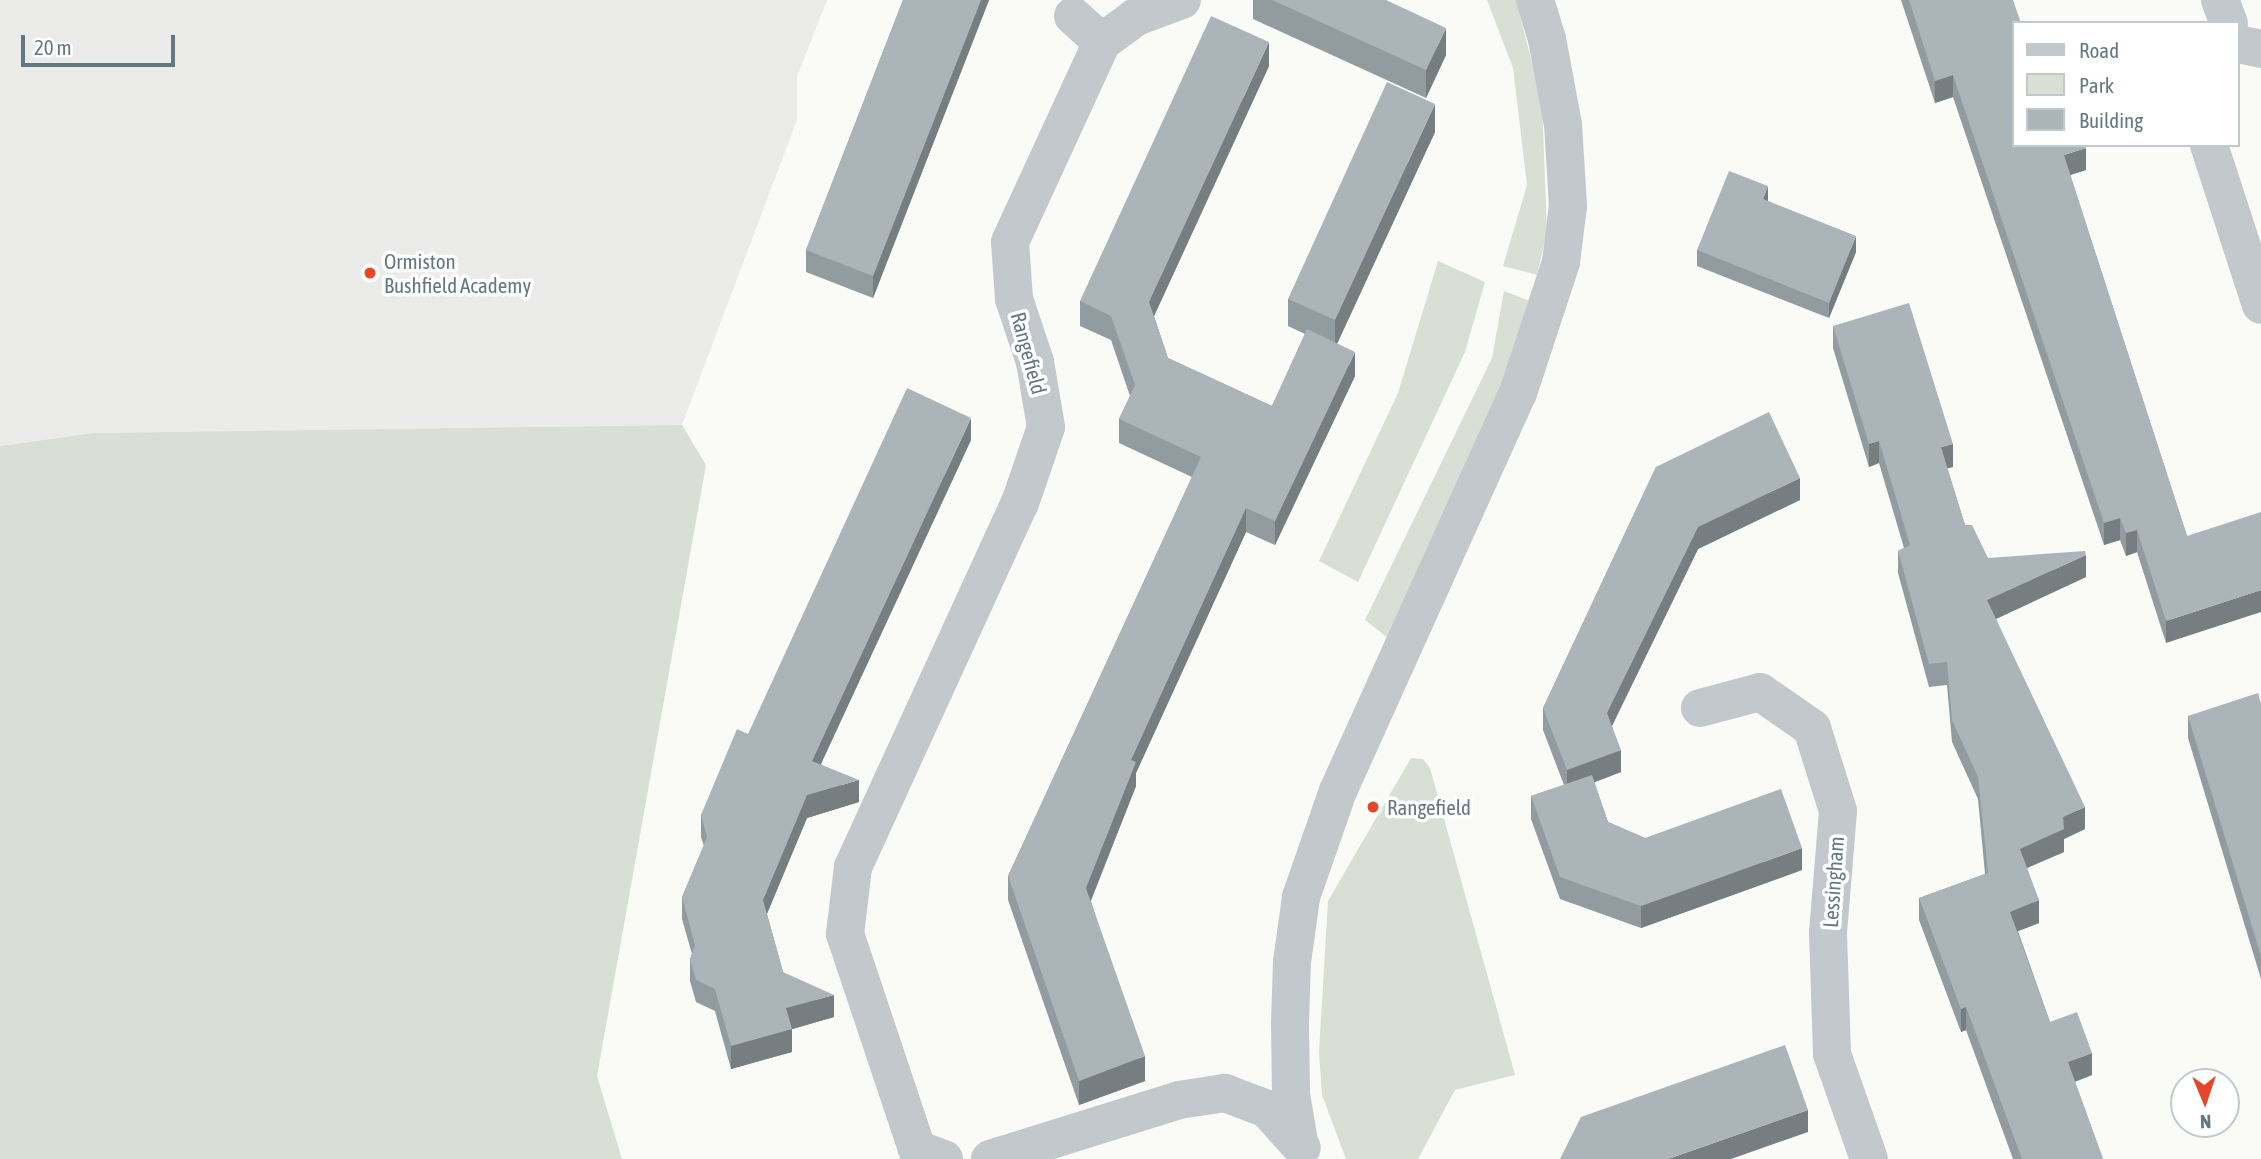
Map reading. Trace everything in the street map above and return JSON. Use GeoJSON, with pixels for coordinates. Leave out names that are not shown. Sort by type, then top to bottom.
{"type":"FeatureCollection","features":[{"type":"Feature","properties":{"kind":"street","name":"Rangefield"},"geometry":{"type":"LineString","coordinates":[[944,1159],[917,1149],[845,934],[853,867],[1020,503],[1046,427],[1035,362],[1014,299],[1010,242],[1102,42],[1136,17],[1182,0]]}},
{"type":"Feature","properties":{"kind":"street"},"geometry":{"type":"LineString","coordinates":[[1303,1151],[1291,1094],[1290,1024],[1301,897],[1338,791],[1518,393],[1561,262],[1568,206],[1563,125],[1547,39],[1535,0]]}},
{"type":"Feature","properties":{"kind":"street"},"geometry":{"type":"LineString","coordinates":[[2220,0],[2228,21]]}},
{"type":"Feature","properties":{"kind":"street"},"geometry":{"type":"LineString","coordinates":[[1073,16],[1102,42]]}},
{"type":"Feature","properties":{"kind":"street"},"geometry":{"type":"LineString","coordinates":[[2240,44],[2261,49]]}},
{"type":"Feature","properties":{"kind":"street"},"geometry":{"type":"LineString","coordinates":[[2210,147],[2261,305]]}},
{"type":"Feature","properties":{"kind":"street","name":"Lessingham"},"geometry":{"type":"LineString","coordinates":[[1700,708],[1760,692],[1812,728],[1838,811],[1828,933],[1832,1054],[1869,1159]]}},
{"type":"Feature","properties":{"kind":"street"},"geometry":{"type":"LineString","coordinates":[[990,1159],[1179,1100],[1225,1093],[1267,1109],[1303,1151]]}},
{"type":"Feature","properties":{"kind":"shaded area","name":"Ormiston Bushfield Academy"},"geometry":{"type":"Polygon","coordinates":[[[0,0],[827,0],[797,77],[797,120],[682,425],[93,433],[0,446],[0,0]]]}},
{"type":"Feature","properties":{"kind":"green space"},"geometry":{"type":"Polygon","coordinates":[[[1487,0],[1516,0],[1542,102],[1547,231],[1537,275],[1503,266],[1527,185],[1513,68],[1487,0]]]}},
{"type":"Feature","properties":{"kind":"green space"},"geometry":{"type":"Polygon","coordinates":[[[1438,261],[1485,282],[1465,352],[1358,582],[1319,561],[1398,393],[1438,261]]]}},
{"type":"Feature","properties":{"kind":"green space"},"geometry":{"type":"Polygon","coordinates":[[[1504,291],[1535,303],[1490,425],[1388,638],[1365,620],[1492,358],[1504,291]]]}},
{"type":"Feature","properties":{"kind":"green space"},"geometry":{"type":"Polygon","coordinates":[[[682,425],[706,465],[597,1076],[622,1159],[0,1159],[0,446],[93,433],[682,425]]]}},
{"type":"Feature","properties":{"kind":"green space"},"geometry":{"type":"Polygon","coordinates":[[[1411,758],[1423,759],[1430,768],[1515,1075],[1455,1090],[1418,1159],[1346,1159],[1322,1095],[1319,1052],[1328,901],[1411,758]]]}},
{"type":"Feature","properties":{"kind":"building"},"geometry":{"type":"Polygon","coordinates":[[[903,0],[981,0],[873,276],[806,250],[903,0]]]}},
{"type":"Feature","properties":{"kind":"building"},"geometry":{"type":"Polygon","coordinates":[[[1272,0],[1386,0],[1446,28],[1426,70],[1272,0]]]}},
{"type":"Feature","properties":{"kind":"building"},"geometry":{"type":"Polygon","coordinates":[[[1909,0],[2013,0],[2020,21],[2012,21],[2012,147],[2086,147],[2064,155],[2187,536],[2261,512],[2261,590],[2166,621],[2137,530],[2126,533],[2120,518],[2104,523],[1953,75],[1935,81],[1909,0]]]}},
{"type":"Feature","properties":{"kind":"building"},"geometry":{"type":"Polygon","coordinates":[[[1211,16],[1269,42],[1149,302],[1168,358],[1272,406],[1307,329],[1355,352],[1275,521],[1246,508],[1131,760],[1136,762],[1086,888],[1145,1056],[1079,1081],[1008,876],[1201,457],[1119,419],[1135,385],[1111,316],[1080,301],[1211,16]]]}},
{"type":"Feature","properties":{"kind":"building"},"geometry":{"type":"Polygon","coordinates":[[[1387,82],[1435,104],[1335,320],[1288,299],[1387,82]]]}},
{"type":"Feature","properties":{"kind":"building"},"geometry":{"type":"Polygon","coordinates":[[[1729,171],[1768,186],[1763,199],[1856,236],[1829,303],[1697,250],[1729,171]]]}},
{"type":"Feature","properties":{"kind":"building"},"geometry":{"type":"Polygon","coordinates":[[[1909,303],[1953,444],[1941,447],[1965,525],[1972,525],[1988,558],[2085,551],[2086,555],[1987,600],[2085,807],[2063,817],[2064,829],[2020,849],[2039,900],[2010,912],[2050,1022],[2077,1012],[2092,1053],[2068,1062],[2103,1159],[2022,1159],[1966,1007],[1961,1009],[1919,898],[1988,873],[1978,777],[1952,720],[1947,662],[1929,664],[1898,551],[1910,545],[1879,441],[1869,444],[1833,326],[1909,303]]]}},
{"type":"Feature","properties":{"kind":"building"},"geometry":{"type":"Polygon","coordinates":[[[907,388],[971,418],[812,761],[859,780],[807,795],[763,900],[783,972],[834,995],[786,1008],[792,1029],[731,1046],[715,989],[696,980],[690,959],[695,945],[682,897],[707,837],[701,815],[737,729],[748,734],[907,388]]]}},
{"type":"Feature","properties":{"kind":"building"},"geometry":{"type":"Polygon","coordinates":[[[1769,412],[1800,478],[1698,527],[1607,713],[1621,750],[1567,770],[1543,708],[1656,467],[1769,412]]]}},
{"type":"Feature","properties":{"kind":"building"},"geometry":{"type":"Polygon","coordinates":[[[2258,693],[2261,704],[2261,956],[2188,716],[2258,693]]]}},
{"type":"Feature","properties":{"kind":"building"},"geometry":{"type":"Polygon","coordinates":[[[1592,775],[1608,822],[1645,838],[1781,789],[1802,848],[1641,906],[1560,877],[1531,796],[1592,775]]]}},
{"type":"Feature","properties":{"kind":"building"},"geometry":{"type":"Polygon","coordinates":[[[1785,1045],[1808,1110],[1668,1159],[1560,1159],[1581,1117],[1785,1045]]]}},
{"type":"Feature","properties":{"kind":"place","name":"Ormiston Bushfield Academy"},"geometry":{"type":"Point","coordinates":[370,273]}},
{"type":"Feature","properties":{"kind":"place","name":"Rangefield"},"geometry":{"type":"Point","coordinates":[1373,807]}}]}
